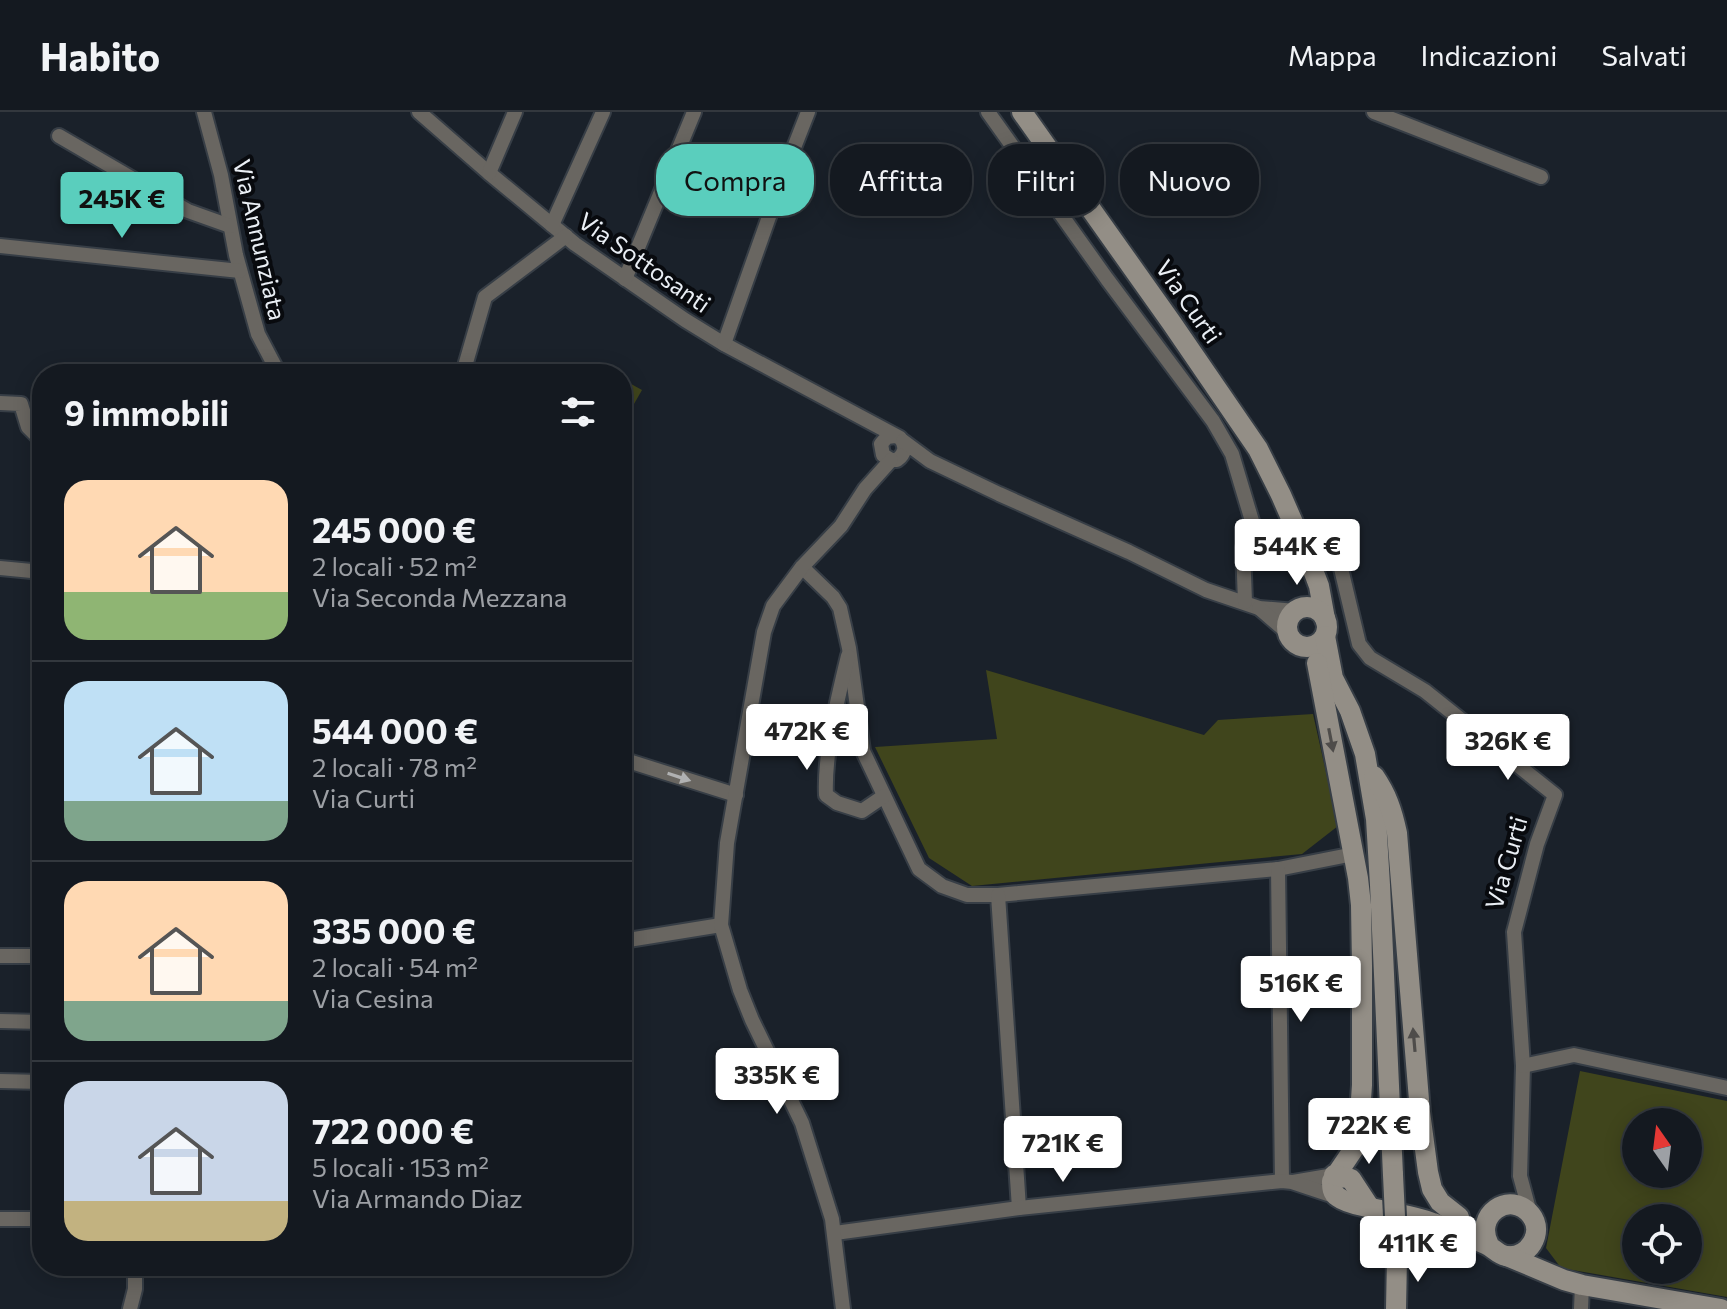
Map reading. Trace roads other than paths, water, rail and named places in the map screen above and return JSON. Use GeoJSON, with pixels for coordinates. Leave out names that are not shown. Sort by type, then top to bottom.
{"type":"FeatureCollection","features":[{"type":"Feature","properties":{"kind":"street","name":"Via Annunziata"},"geometry":{"type":"LineString","coordinates":[[204,112],[221,175],[240,271],[258,334],[274,364]]}},
{"type":"Feature","properties":{"kind":"street","name":"Via Sottosanti"},"geometry":{"type":"LineString","coordinates":[[419,112],[566,236],[685,320],[899,439],[930,461],[1206,590],[1252,605],[1298,610]]}},
{"type":"Feature","properties":{"kind":"street"},"geometry":{"type":"LineString","coordinates":[[489,173],[515,112]]}},
{"type":"Feature","properties":{"kind":"street"},"geometry":{"type":"LineString","coordinates":[[552,225],[603,112]]}},
{"type":"Feature","properties":{"kind":"street"},"geometry":{"type":"LineString","coordinates":[[625,279],[694,112]]}},
{"type":"Feature","properties":{"kind":"street"},"geometry":{"type":"LineString","coordinates":[[724,344],[808,112]]}},
{"type":"Feature","properties":{"kind":"street"},"geometry":{"type":"LineString","coordinates":[[988,112],[1213,421],[1232,454],[1255,531]]}},
{"type":"Feature","properties":{"kind":"street","name":"Via Curti"},"geometry":{"type":"LineString","coordinates":[[1022,112],[1258,449],[1297,530],[1323,600],[1333,678],[1360,734],[1376,819],[1397,1258],[1396,1309]]}},
{"type":"Feature","properties":{"kind":"street"},"geometry":{"type":"LineString","coordinates":[[1374,112],[1541,177]]}},
{"type":"Feature","properties":{"kind":"street"},"geometry":{"type":"LineString","coordinates":[[59,136],[188,211],[230,226]]}},
{"type":"Feature","properties":{"kind":"street"},"geometry":{"type":"LineString","coordinates":[[466,364],[485,297],[566,236]]}},
{"type":"Feature","properties":{"kind":"street"},"geometry":{"type":"LineString","coordinates":[[0,246],[240,271]]}},
{"type":"Feature","properties":{"kind":"street"},"geometry":{"type":"LineString","coordinates":[[0,403],[21,404],[32,431]]}},
{"type":"Feature","properties":{"kind":"street","name":"Via Sottosanti"},"geometry":{"type":"LineString","coordinates":[[865,420],[888,453],[930,461]]}},
{"type":"Feature","properties":{"kind":"street"},"geometry":{"type":"LineString","coordinates":[[843,1309],[832,1219],[802,1123],[746,1005],[721,925],[727,843],[764,632],[773,606],[802,567],[841,526],[888,453],[887,437],[899,439],[904,452],[888,453]]}},
{"type":"Feature","properties":{"kind":"street"},"geometry":{"type":"LineString","coordinates":[[1255,531],[1264,534],[1277,551],[1292,551]]}},
{"type":"Feature","properties":{"kind":"street"},"geometry":{"type":"LineString","coordinates":[[1252,605],[1243,548],[1246,537],[1255,531]]}},
{"type":"Feature","properties":{"kind":"street","name":"Via Curti"},"geometry":{"type":"LineString","coordinates":[[1316,544],[1334,539],[1359,644],[1370,658],[1425,691],[1555,795],[1537,844],[1514,932],[1523,1066],[1520,1176],[1530,1213]]}},
{"type":"Feature","properties":{"kind":"street"},"geometry":{"type":"LineString","coordinates":[[802,567],[840,608],[849,648],[863,751],[919,869],[942,886],[967,895],[998,895],[1278,869],[1354,854]]}},
{"type":"Feature","properties":{"kind":"street"},"geometry":{"type":"LineString","coordinates":[[0,568],[32,571]]}},
{"type":"Feature","properties":{"kind":"street"},"geometry":{"type":"LineString","coordinates":[[1298,610],[1313,608],[1322,615],[1325,627],[1318,644],[1306,647],[1294,639],[1288,621],[1298,610],[1314,575]]}},
{"type":"Feature","properties":{"kind":"street","name":"Via Sottosanti"},"geometry":{"type":"LineString","coordinates":[[1252,605],[1294,639]]}},
{"type":"Feature","properties":{"kind":"street","name":"Via Curti"},"geometry":{"type":"LineString","coordinates":[[1294,639],[1333,678]]}},
{"type":"Feature","properties":{"kind":"street"},"geometry":{"type":"LineString","coordinates":[[849,648],[825,779],[826,795],[837,803],[862,811],[884,796]]}},
{"type":"Feature","properties":{"kind":"street"},"geometry":{"type":"LineString","coordinates":[[1317,663],[1361,905],[1360,1114],[1353,1150],[1334,1175],[1332,1187],[1337,1197]]}},
{"type":"Feature","properties":{"kind":"street"},"geometry":{"type":"LineString","coordinates":[[632,762],[736,795]]}},
{"type":"Feature","properties":{"kind":"street"},"geometry":{"type":"LineString","coordinates":[[1369,769],[1385,793],[1397,833],[1420,1112],[1428,1172],[1432,1189],[1440,1202],[1459,1217]]}},
{"type":"Feature","properties":{"kind":"street"},"geometry":{"type":"LineString","coordinates":[[1278,869],[1287,1182]]}},
{"type":"Feature","properties":{"kind":"street"},"geometry":{"type":"LineString","coordinates":[[998,895],[1019,1208]]}},
{"type":"Feature","properties":{"kind":"street"},"geometry":{"type":"LineString","coordinates":[[632,939],[721,925]]}},
{"type":"Feature","properties":{"kind":"street"},"geometry":{"type":"LineString","coordinates":[[0,956],[32,956]]}},
{"type":"Feature","properties":{"kind":"street"},"geometry":{"type":"LineString","coordinates":[[0,1021],[32,1022]]}},
{"type":"Feature","properties":{"kind":"street"},"geometry":{"type":"LineString","coordinates":[[1523,1066],[1574,1055],[1727,1088]]}},
{"type":"Feature","properties":{"kind":"street"},"geometry":{"type":"LineString","coordinates":[[0,1081],[32,1082]]}},
{"type":"Feature","properties":{"kind":"street"},"geometry":{"type":"LineString","coordinates":[[835,1233],[1019,1208],[1334,1175],[1351,1179],[1370,1208]]}},
{"type":"Feature","properties":{"kind":"street","name":"Via Curti"},"geometry":{"type":"LineString","coordinates":[[1498,1208],[1520,1176]]}},
{"type":"Feature","properties":{"kind":"street"},"geometry":{"type":"LineString","coordinates":[[1287,1182],[1380,1212],[1430,1222],[1582,1285],[1721,1309]]}},
{"type":"Feature","properties":{"kind":"street"},"geometry":{"type":"LineString","coordinates":[[1430,1222],[1518,1205],[1530,1213],[1536,1225],[1539,1258],[1547,1272]]}},
{"type":"Feature","properties":{"kind":"street"},"geometry":{"type":"LineString","coordinates":[[1498,1208],[1485,1225],[1484,1232],[1498,1251],[1514,1256],[1527,1250],[1535,1239]]}},
{"type":"Feature","properties":{"kind":"street"},"geometry":{"type":"LineString","coordinates":[[0,1219],[32,1219]]}},
{"type":"Feature","properties":{"kind":"street"},"geometry":{"type":"LineString","coordinates":[[130,1309],[135,1276]]}},
{"type":"Feature","properties":{"kind":"street"},"geometry":{"type":"LineString","coordinates":[[1581,1309],[1582,1285]]}}]}
